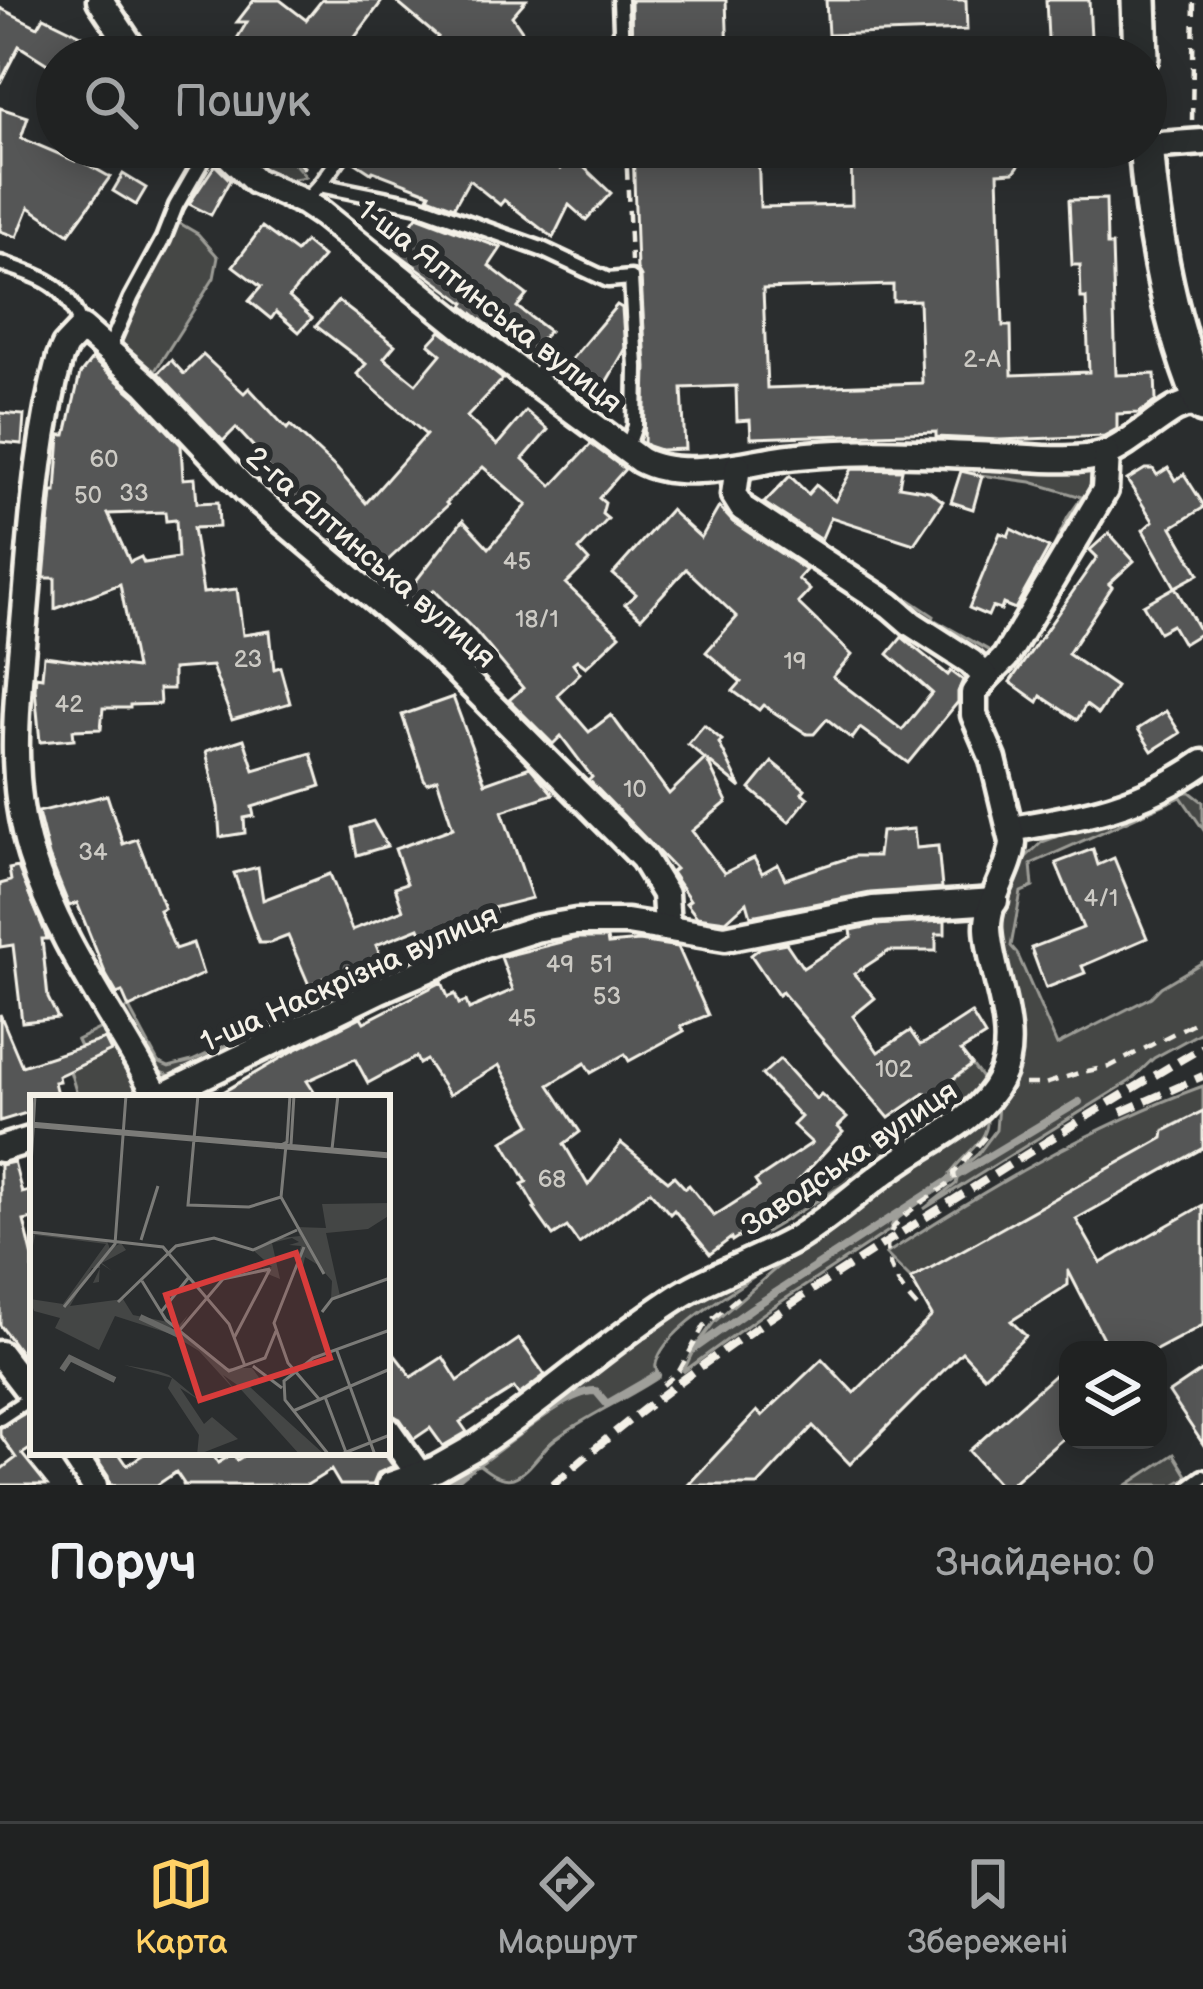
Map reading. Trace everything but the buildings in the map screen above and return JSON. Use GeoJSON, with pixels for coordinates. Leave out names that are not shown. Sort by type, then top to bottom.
{"type":"FeatureCollection","features":[{"type":"Feature","properties":{"kind":"street"},"geometry":{"type":"LineString","coordinates":[[100,0],[123,36]]}},
{"type":"Feature","properties":{"kind":"street"},"geometry":{"type":"LineString","coordinates":[[1139,0],[1140,36]]}},
{"type":"Feature","properties":{"kind":"street"},"geometry":{"type":"LineString","coordinates":[[1167,144],[1197,142]]}},
{"type":"Feature","properties":{"kind":"street","name":"1-ша Ялтинська вулиця"},"geometry":{"type":"LineString","coordinates":[[242,168],[255,181],[312,194],[487,346],[640,460],[656,467],[691,470],[838,454],[1059,458],[1107,453],[1175,409],[1203,404]]}},
{"type":"Feature","properties":{"kind":"street"},"geometry":{"type":"LineString","coordinates":[[1149,168],[1173,318],[1203,404]]}},
{"type":"Feature","properties":{"kind":"street"},"geometry":{"type":"LineString","coordinates":[[82,328],[60,358],[41,447],[9,807],[59,920],[156,1095]]}},
{"type":"Feature","properties":{"kind":"street","name":"2-га Ялтинська вулиця"},"geometry":{"type":"LineString","coordinates":[[82,328],[146,383],[245,488],[434,648],[636,850],[663,887],[667,926]]}},
{"type":"Feature","properties":{"kind":"street"},"geometry":{"type":"LineString","coordinates":[[1107,453],[1107,486],[1099,503],[1005,658],[974,693],[974,715],[1011,829],[1127,805],[1203,763]]}},
{"type":"Feature","properties":{"kind":"street"},"geometry":{"type":"LineString","coordinates":[[738,466],[734,495],[739,505],[890,604],[986,677]]}},
{"type":"Feature","properties":{"kind":"street","name":"Заводська вулиця"},"geometry":{"type":"LineString","coordinates":[[391,1485],[449,1463],[659,1310],[794,1240],[961,1121],[996,1084],[1007,1052],[1006,1031],[988,926],[1013,849],[1011,829]]}},
{"type":"Feature","properties":{"kind":"street","name":"1-ша Наскрізна вулиця"},"geometry":{"type":"LineString","coordinates":[[164,1095],[380,990],[513,935],[586,921],[667,926],[724,938],[873,909],[995,901]]}},
{"type":"Feature","properties":{"kind":"street"},"geometry":{"type":"LineString","coordinates":[[0,1149],[30,1140]]}},
{"type":"Feature","properties":{"kind":"street"},"geometry":{"type":"LineString","coordinates":[[0,1354],[30,1393]]}},
{"type":"Feature","properties":{"kind":"street"},"geometry":{"type":"LineString","coordinates":[[390,1434],[420,1476]]}},
{"type":"Feature","properties":{"kind":"street"},"geometry":{"type":"LineString","coordinates":[[74,1455],[94,1485]]}},
{"type":"Feature","properties":{"kind":"lane"},"geometry":{"type":"LineString","coordinates":[[620,0],[621,36]]}},
{"type":"Feature","properties":{"kind":"lane"},"geometry":{"type":"LineString","coordinates":[[109,349],[198,168]]}},
{"type":"Feature","properties":{"kind":"lane"},"geometry":{"type":"LineString","coordinates":[[331,168],[312,194],[418,206],[544,250],[608,280],[631,278],[635,426],[624,447]]}},
{"type":"Feature","properties":{"kind":"lane","name":"2-га Ялтинська вулиця"},"geometry":{"type":"LineString","coordinates":[[0,263],[65,293],[82,328]]}},
{"type":"Feature","properties":{"kind":"lane"},"geometry":{"type":"LineString","coordinates":[[0,1418],[30,1399]]}},
{"type":"Feature","properties":{"kind":"lane"},"geometry":{"type":"LineString","coordinates":[[1192,1485],[1203,1477]]}},
{"type":"Feature","properties":{"kind":"path"},"geometry":{"type":"LineString","coordinates":[[1194,0],[1197,142]]}},
{"type":"Feature","properties":{"kind":"path"},"geometry":{"type":"LineString","coordinates":[[297,168],[312,194]]}},
{"type":"Feature","properties":{"kind":"path"},"geometry":{"type":"LineString","coordinates":[[627,168],[631,278]]}},
{"type":"Feature","properties":{"kind":"path"},"geometry":{"type":"LineString","coordinates":[[917,1307],[896,1282],[888,1258],[889,1240],[896,1223],[955,1180],[954,1173],[991,1130],[996,1084],[1045,1084],[1109,1067],[1203,1018]]}},
{"type":"Feature","properties":{"kind":"path"},"geometry":{"type":"LineString","coordinates":[[663,1384],[679,1371],[704,1326],[756,1282]]}},
{"type":"Feature","properties":{"kind":"shaded area"},"geometry":{"type":"Polygon","coordinates":[[[250,168],[298,168],[306,177],[275,182],[250,168]]]}},
{"type":"Feature","properties":{"kind":"shaded area"},"geometry":{"type":"Polygon","coordinates":[[[176,221],[198,234],[218,257],[214,278],[149,380],[121,350],[123,335],[132,307],[176,221]]]}},
{"type":"Feature","properties":{"kind":"shaded area"},"geometry":{"type":"Polygon","coordinates":[[[969,466],[1074,466],[1090,471],[1095,479],[1093,497],[990,667],[964,642],[907,611],[908,599],[933,619],[994,653],[1082,497],[1031,482],[973,474],[969,466]]]}},
{"type":"Feature","properties":{"kind":"shaded area"},"geometry":{"type":"Polygon","coordinates":[[[1178,792],[1190,792],[1203,802],[1203,829],[1181,797],[1031,864],[1033,887],[1021,892],[1011,946],[1057,1045],[1151,997],[1203,962],[1203,1031],[924,1209],[956,1184],[959,1170],[996,1130],[998,1105],[1012,1085],[1015,1060],[1001,923],[1008,886],[1023,860],[1042,842],[1178,792]]]}},
{"type":"Feature","properties":{"kind":"shaded area"},"geometry":{"type":"Polygon","coordinates":[[[129,1008],[158,1062],[169,1067],[192,1061],[301,1010],[301,1019],[194,1071],[171,1076],[157,1071],[120,1012],[129,1008]]]}},
{"type":"Feature","properties":{"kind":"shaded area"},"geometry":{"type":"Polygon","coordinates":[[[109,1024],[143,1090],[141,1095],[77,1095],[70,1071],[87,1062],[77,1040],[109,1024]]]}},
{"type":"Feature","properties":{"kind":"shaded area"},"geometry":{"type":"Polygon","coordinates":[[[972,1065],[988,1086],[902,1149],[886,1132],[972,1065]]]}},
{"type":"Feature","properties":{"kind":"shaded area"},"geometry":{"type":"Polygon","coordinates":[[[1203,1086],[1203,1111],[1164,1130],[1164,1138],[911,1279],[886,1254],[1040,1161],[1120,1120],[1203,1086]]]}},
{"type":"Feature","properties":{"kind":"shaded area"},"geometry":{"type":"Polygon","coordinates":[[[986,1115],[985,1132],[955,1167],[951,1179],[893,1222],[890,1230],[683,1372],[714,1322],[803,1245],[986,1115]]]}},
{"type":"Feature","properties":{"kind":"shaded area"},"geometry":{"type":"Polygon","coordinates":[[[879,1138],[891,1156],[766,1232],[761,1223],[879,1138]]]}},
{"type":"Feature","properties":{"kind":"shaded area"},"geometry":{"type":"Polygon","coordinates":[[[761,1266],[763,1270],[676,1333],[657,1361],[659,1377],[567,1431],[519,1475],[497,1476],[472,1459],[663,1309],[761,1266]]]}},
{"type":"Feature","properties":{"kind":"shaded area"},"geometry":{"type":"Polygon","coordinates":[[[1174,1454],[1188,1477],[1174,1485],[1127,1485],[1174,1454]]]}},
{"type":"Feature","properties":{"kind":"waterway"},"geometry":{"type":"LineString","coordinates":[[956,1176],[1079,1102]]}},
{"type":"Feature","properties":{"kind":"waterway"},"geometry":{"type":"LineString","coordinates":[[694,1349],[951,1179]]}},
{"type":"Feature","properties":{"kind":"waterway"},"geometry":{"type":"LineString","coordinates":[[477,1463],[569,1399],[596,1391],[607,1404],[657,1375]]}},
{"type":"Feature","properties":{"kind":"waterway"},"geometry":{"type":"LineString","coordinates":[[449,1485],[472,1466]]}},
{"type":"Feature","properties":{"kind":"railway"},"geometry":{"type":"LineString","coordinates":[[553,1485],[640,1412],[779,1312],[1203,1047]]}},
{"type":"Feature","properties":{"kind":"railway"},"geometry":{"type":"LineString","coordinates":[[1121,1112],[1203,1076]]}}]}
